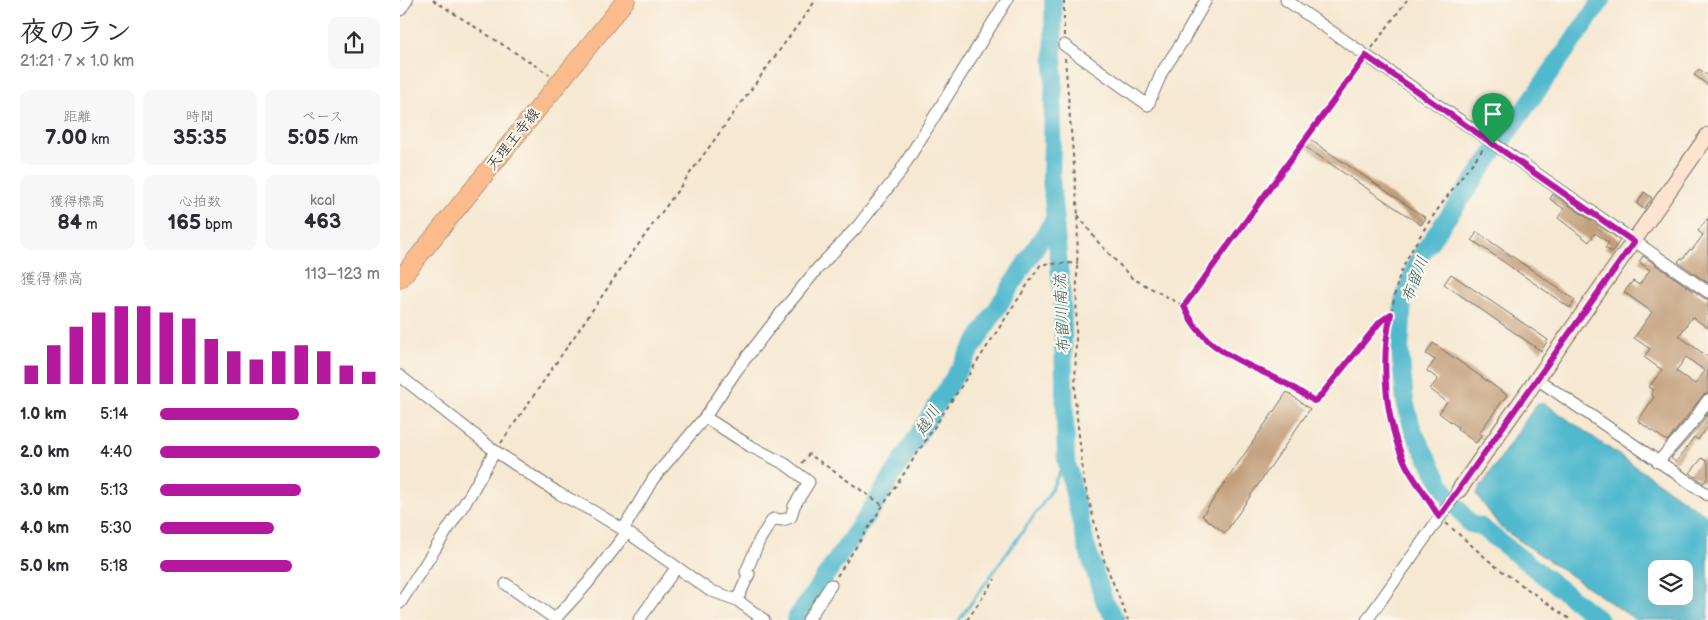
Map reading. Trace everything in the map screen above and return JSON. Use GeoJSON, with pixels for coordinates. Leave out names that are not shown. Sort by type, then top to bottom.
{"type":"FeatureCollection","features":[{"type":"Feature","properties":{"kind":"main road","name":"天理王寺線"},"geometry":{"type":"LineString","coordinates":[[400,279],[626,0]]}},
{"type":"Feature","properties":{"kind":"street"},"geometry":{"type":"LineString","coordinates":[[400,10],[407,0]]}},
{"type":"Feature","properties":{"kind":"street"},"geometry":{"type":"LineString","coordinates":[[506,584],[555,620],[587,584],[625,531],[653,479],[705,417],[736,371],[781,313],[818,268],[858,226],[898,175],[1008,0]]}},
{"type":"Feature","properties":{"kind":"street"},"geometry":{"type":"LineString","coordinates":[[1064,45],[1148,105],[1162,72],[1206,0]]}},
{"type":"Feature","properties":{"kind":"street"},"geometry":{"type":"LineString","coordinates":[[1286,0],[1708,292]]}},
{"type":"Feature","properties":{"kind":"street"},"geometry":{"type":"LineString","coordinates":[[1367,620],[1708,135]]}},
{"type":"Feature","properties":{"kind":"street"},"geometry":{"type":"LineString","coordinates":[[400,376],[495,451],[558,493],[625,531],[709,590],[737,600],[764,620]]}},
{"type":"Feature","properties":{"kind":"street"},"geometry":{"type":"LineString","coordinates":[[1538,379],[1708,495]]}},
{"type":"Feature","properties":{"kind":"street"},"geometry":{"type":"LineString","coordinates":[[1658,462],[1692,423],[1708,400]]}},
{"type":"Feature","properties":{"kind":"street"},"geometry":{"type":"LineString","coordinates":[[705,417],[750,446],[786,464],[809,482],[794,506],[791,517],[783,520],[773,519],[760,539],[746,572],[749,574],[737,600]]}},
{"type":"Feature","properties":{"kind":"street"},"geometry":{"type":"LineString","coordinates":[[400,602],[470,496],[495,451]]}},
{"type":"Feature","properties":{"kind":"street"},"geometry":{"type":"LineString","coordinates":[[639,620],[676,568]]}},
{"type":"Feature","properties":{"kind":"street"},"geometry":{"type":"LineString","coordinates":[[808,620],[832,585]]}},
{"type":"Feature","properties":{"kind":"path"},"geometry":{"type":"LineString","coordinates":[[432,0],[560,81]]}},
{"type":"Feature","properties":{"kind":"path"},"geometry":{"type":"LineString","coordinates":[[495,451],[622,267],[816,0]]}},
{"type":"Feature","properties":{"kind":"path"},"geometry":{"type":"LineString","coordinates":[[1064,0],[1064,45],[1078,215],[1075,398],[1084,482],[1104,560],[1128,620]]}},
{"type":"Feature","properties":{"kind":"path"},"geometry":{"type":"LineString","coordinates":[[1184,306],[1407,0]]}},
{"type":"Feature","properties":{"kind":"path"},"geometry":{"type":"LineString","coordinates":[[1491,142],[1447,198],[1406,260],[1398,278],[1386,335],[1385,360],[1388,403],[1406,463],[1440,515],[1495,566],[1571,620]]}},
{"type":"Feature","properties":{"kind":"path"},"geometry":{"type":"LineString","coordinates":[[1078,215],[1098,242],[1132,278],[1184,306],[1190,320],[1222,352],[1246,366],[1277,379],[1314,401],[1318,399],[1380,322],[1391,314]]}},
{"type":"Feature","properties":{"kind":"path"},"geometry":{"type":"LineString","coordinates":[[832,585],[1041,264],[1078,263]]}},
{"type":"Feature","properties":{"kind":"path"},"geometry":{"type":"LineString","coordinates":[[796,471],[809,454],[884,506]]}},
{"type":"Feature","properties":{"kind":"path"},"geometry":{"type":"LineString","coordinates":[[967,620],[995,579]]}},
{"type":"Feature","properties":{"kind":"water"},"geometry":{"type":"Polygon","coordinates":[[[1544,403],[1708,517],[1708,620],[1636,620],[1501,528],[1476,494],[1536,405],[1544,403]]]}},
{"type":"Feature","properties":{"kind":"building"},"geometry":{"type":"Polygon","coordinates":[[[1699,69],[1708,76],[1708,85],[1694,75],[1699,69]]]}},
{"type":"Feature","properties":{"kind":"building"},"geometry":{"type":"Polygon","coordinates":[[[1309,139],[1426,218],[1421,225],[1304,146],[1309,139]]]}},
{"type":"Feature","properties":{"kind":"building"},"geometry":{"type":"Polygon","coordinates":[[[1644,192],[1652,198],[1644,209],[1637,204],[1644,192]]]}},
{"type":"Feature","properties":{"kind":"building"},"geometry":{"type":"Polygon","coordinates":[[[1553,194],[1620,240],[1612,252],[1605,248],[1609,243],[1595,233],[1589,242],[1558,218],[1564,209],[1550,199],[1553,194]]]}},
{"type":"Feature","properties":{"kind":"building"},"geometry":{"type":"Polygon","coordinates":[[[1708,218],[1708,283],[1678,262],[1681,258],[1683,259],[1690,249],[1692,250],[1703,235],[1698,231],[1708,218]]]}},
{"type":"Feature","properties":{"kind":"building"},"geometry":{"type":"Polygon","coordinates":[[[1477,232],[1575,300],[1570,308],[1472,240],[1477,232]]]}},
{"type":"Feature","properties":{"kind":"building"},"geometry":{"type":"Polygon","coordinates":[[[1643,256],[1708,299],[1708,328],[1692,317],[1679,336],[1708,357],[1708,393],[1702,396],[1667,441],[1638,421],[1654,397],[1651,394],[1654,390],[1649,387],[1662,370],[1644,357],[1650,349],[1634,338],[1652,312],[1624,292],[1633,281],[1639,285],[1650,270],[1639,262],[1643,256]],[[1686,357],[1676,371],[1695,384],[1705,371],[1686,357]]]}},
{"type":"Feature","properties":{"kind":"building"},"geometry":{"type":"Polygon","coordinates":[[[1451,274],[1548,340],[1541,351],[1444,284],[1451,274]]]}},
{"type":"Feature","properties":{"kind":"building"},"geometry":{"type":"Polygon","coordinates":[[[1433,343],[1507,395],[1479,433],[1482,435],[1476,443],[1439,413],[1447,402],[1430,389],[1438,379],[1427,371],[1435,360],[1426,354],[1433,343]]]}},
{"type":"Feature","properties":{"kind":"building"},"geometry":{"type":"Polygon","coordinates":[[[1287,392],[1310,409],[1225,533],[1202,516],[1287,392]]]}},
{"type":"Feature","properties":{"kind":"building"},"geometry":{"type":"Polygon","coordinates":[[[1708,413],[1708,426],[1698,440],[1694,437],[1676,462],[1671,458],[1698,428],[1708,413]]]}},
{"type":"Feature","properties":{"kind":"building"},"geometry":{"type":"Polygon","coordinates":[[[1702,458],[1708,462],[1708,477],[1704,483],[1690,473],[1702,458]]]}},
{"type":"Feature","properties":{"kind":"waterway","name":"布留川南流"},"geometry":{"type":"LineString","coordinates":[[1053,0],[1054,76],[1051,178],[1062,298],[1066,459],[1086,545],[1105,603],[1116,620]]}},
{"type":"Feature","properties":{"kind":"waterway","name":"布留川"},"geometry":{"type":"LineString","coordinates":[[1600,620],[1480,526],[1470,524],[1445,491],[1413,431],[1405,401],[1400,350],[1403,302],[1415,267],[1423,252],[1602,0]]}},
{"type":"Feature","properties":{"kind":"waterway","name":"越川"},"geometry":{"type":"LineString","coordinates":[[795,620],[874,505],[1055,218]]}},
{"type":"Feature","properties":{"kind":"waterway"},"geometry":{"type":"LineString","coordinates":[[959,620],[1048,496],[1066,459]]}},
{"type":"Feature","properties":{"kind":"route"},"geometry":{"type":"LineString","coordinates":[[1366,56],[1493,144],[1634,242],[1439,517],[1406,463],[1399,445],[1388,403],[1385,360],[1386,335],[1391,314],[1380,322],[1318,399],[1314,401],[1277,379],[1246,366],[1222,352],[1190,320],[1184,306],[1366,56]]}}]}
